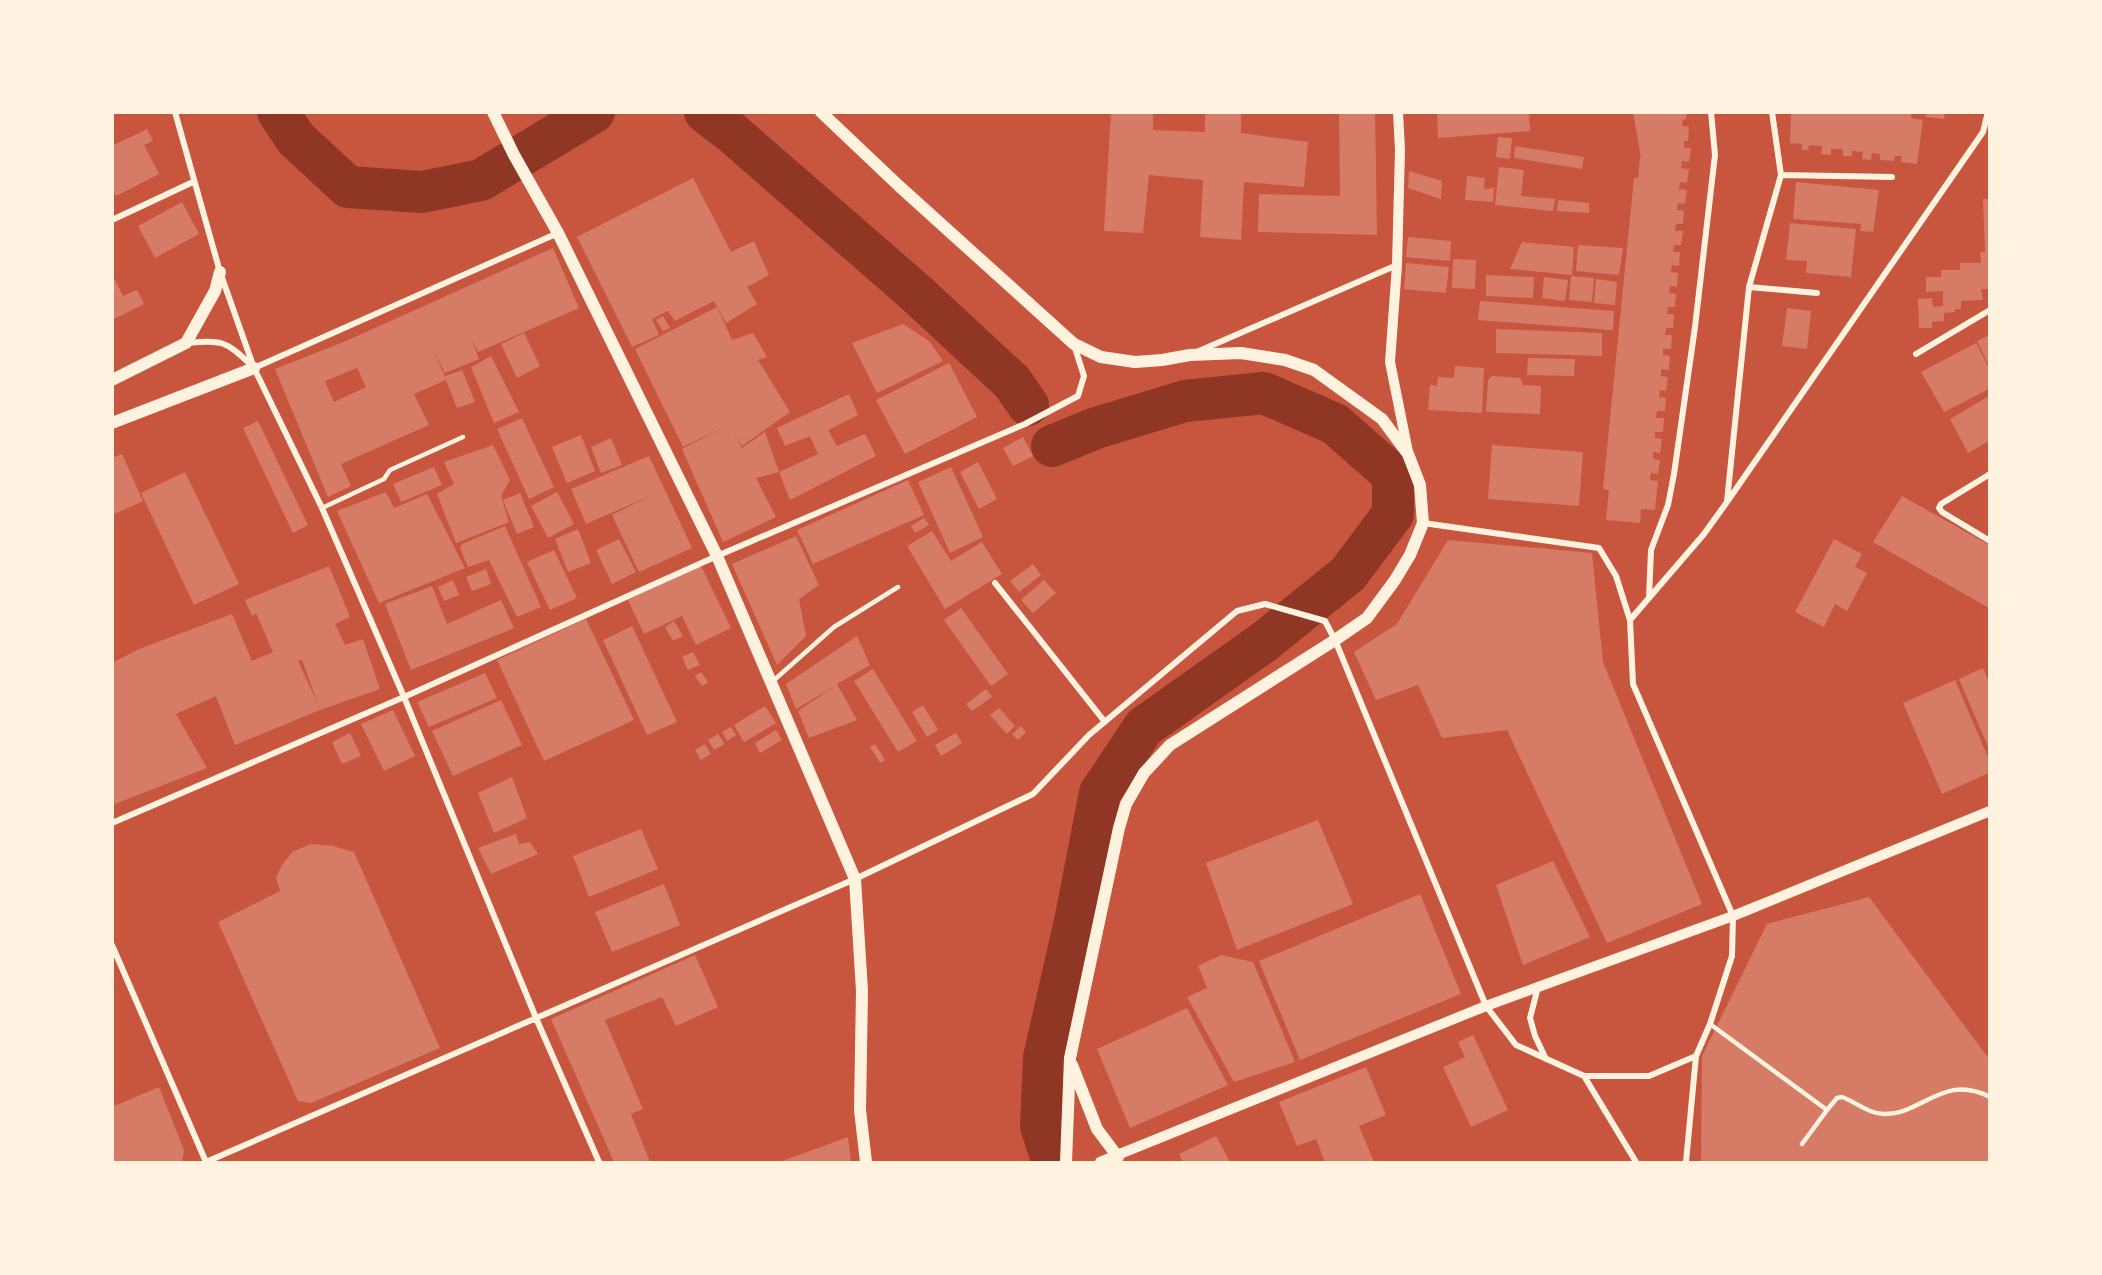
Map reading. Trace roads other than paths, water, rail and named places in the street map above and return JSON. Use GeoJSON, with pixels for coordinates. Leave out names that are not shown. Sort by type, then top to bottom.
{"type":"FeatureCollection","features":[{"type":"Feature","properties":{"kind":"main road"},"geometry":{"type":"LineString","coordinates":[[493,112],[558,233],[717,556],[855,879],[862,991],[861,1110],[866,1162]]}},
{"type":"Feature","properties":{"kind":"main road"},"geometry":{"type":"LineString","coordinates":[[821,112],[899,186],[1074,344],[1101,357],[1135,362],[1190,355],[1241,353],[1285,360],[1314,370],[1382,419],[1408,454],[1420,485],[1423,523],[1410,555],[1367,618],[1170,745],[1144,773],[1126,804],[1070,1058],[1066,1162]]}},
{"type":"Feature","properties":{"kind":"main road"},"geometry":{"type":"LineString","coordinates":[[112,380],[186,343],[215,291],[220,272]]}},
{"type":"Feature","properties":{"kind":"main road"},"geometry":{"type":"LineString","coordinates":[[112,423],[254,368]]}},
{"type":"Feature","properties":{"kind":"main road"},"geometry":{"type":"LineString","coordinates":[[1070,1058],[1097,1129],[1118,1157]]}},
{"type":"Feature","properties":{"kind":"street"},"geometry":{"type":"LineString","coordinates":[[175,112],[220,272],[254,368],[322,508],[404,697],[536,1018],[599,1162]]}},
{"type":"Feature","properties":{"kind":"street"},"geometry":{"type":"LineString","coordinates":[[1398,112],[1400,150],[1397,265],[1390,362],[1408,454]]}},
{"type":"Feature","properties":{"kind":"street"},"geometry":{"type":"LineString","coordinates":[[1649,599],[1652,550],[1668,506],[1695,327],[1716,155],[1711,112]]}},
{"type":"Feature","properties":{"kind":"street"},"geometry":{"type":"LineString","coordinates":[[1727,502],[1749,287],[1781,175],[1772,112]]}},
{"type":"Feature","properties":{"kind":"street"},"geometry":{"type":"LineString","coordinates":[[1630,620],[1704,534],[1727,502],[1983,132],[1988,112]]}},
{"type":"Feature","properties":{"kind":"street"},"geometry":{"type":"LineString","coordinates":[[1781,175],[1892,177]]}},
{"type":"Feature","properties":{"kind":"street"},"geometry":{"type":"LineString","coordinates":[[112,220],[193,182]]}},
{"type":"Feature","properties":{"kind":"street"},"geometry":{"type":"LineString","coordinates":[[254,368],[558,233]]}},
{"type":"Feature","properties":{"kind":"street"},"geometry":{"type":"LineString","coordinates":[[1190,355],[1397,265]]}},
{"type":"Feature","properties":{"kind":"street"},"geometry":{"type":"LineString","coordinates":[[1749,287],[1817,293]]}},
{"type":"Feature","properties":{"kind":"street"},"geometry":{"type":"LineString","coordinates":[[1916,354],[1989,310]]}},
{"type":"Feature","properties":{"kind":"street"},"geometry":{"type":"LineString","coordinates":[[186,343],[222,342],[231,346],[254,368]]}},
{"type":"Feature","properties":{"kind":"street"},"geometry":{"type":"LineString","coordinates":[[112,823],[404,697],[717,556],[1024,424],[1078,396],[1084,376],[1074,344]]}},
{"type":"Feature","properties":{"kind":"street"},"geometry":{"type":"LineString","coordinates":[[1989,474],[1941,504],[1939,508],[1989,541]]}},
{"type":"Feature","properties":{"kind":"street"},"geometry":{"type":"LineString","coordinates":[[1423,523],[1599,548],[1616,576],[1630,620],[1634,684],[1733,916],[1732,956],[1710,1024],[1696,1056],[1686,1162]]}},
{"type":"Feature","properties":{"kind":"street"},"geometry":{"type":"LineString","coordinates":[[995,583],[1105,722]]}},
{"type":"Feature","properties":{"kind":"street"},"geometry":{"type":"LineString","coordinates":[[112,945],[206,1162],[855,879],[1033,794],[1089,735],[1237,610],[1265,604],[1325,621],[1335,640],[1486,1006],[1516,1045],[1584,1076],[1649,1076],[1696,1056]]}},
{"type":"Feature","properties":{"kind":"street"},"geometry":{"type":"LineString","coordinates":[[1101,1162],[1486,1006],[1733,916],[1989,811]]}},
{"type":"Feature","properties":{"kind":"street"},"geometry":{"type":"LineString","coordinates":[[1538,987],[1530,1018],[1535,1036],[1546,1059]]}},
{"type":"Feature","properties":{"kind":"street"},"geometry":{"type":"LineString","coordinates":[[1584,1076],[1636,1162]]}},
{"type":"Feature","properties":{"kind":"lane"},"geometry":{"type":"LineString","coordinates":[[322,508],[384,479],[390,470],[464,436]]}},
{"type":"Feature","properties":{"kind":"lane"},"geometry":{"type":"LineString","coordinates":[[771,683],[834,627],[898,587]]}},
{"type":"Feature","properties":{"kind":"lane"},"geometry":{"type":"LineString","coordinates":[[1710,1024],[1827,1110]]}},
{"type":"Feature","properties":{"kind":"lane"},"geometry":{"type":"LineString","coordinates":[[1802,1144],[1837,1098],[1842,1097],[1876,1114],[1887,1114],[1899,1112],[1949,1090],[1963,1089],[1989,1097]]}},
{"type":"Feature","properties":{"kind":"waterway"},"geometry":{"type":"LineString","coordinates":[[278,112],[296,139],[348,187],[422,192],[481,180],[594,112]]}},
{"type":"Feature","properties":{"kind":"waterway"},"geometry":{"type":"LineString","coordinates":[[705,112],[916,293],[1012,382],[1028,405]]}},
{"type":"Feature","properties":{"kind":"waterway"},"geometry":{"type":"LineString","coordinates":[[1051,1157],[1041,1126],[1044,1058],[1076,917],[1100,793],[1144,727],[1264,642],[1348,574],[1393,514],[1393,475],[1335,424],[1264,393],[1185,401],[1096,428],[1052,446]]}}]}
